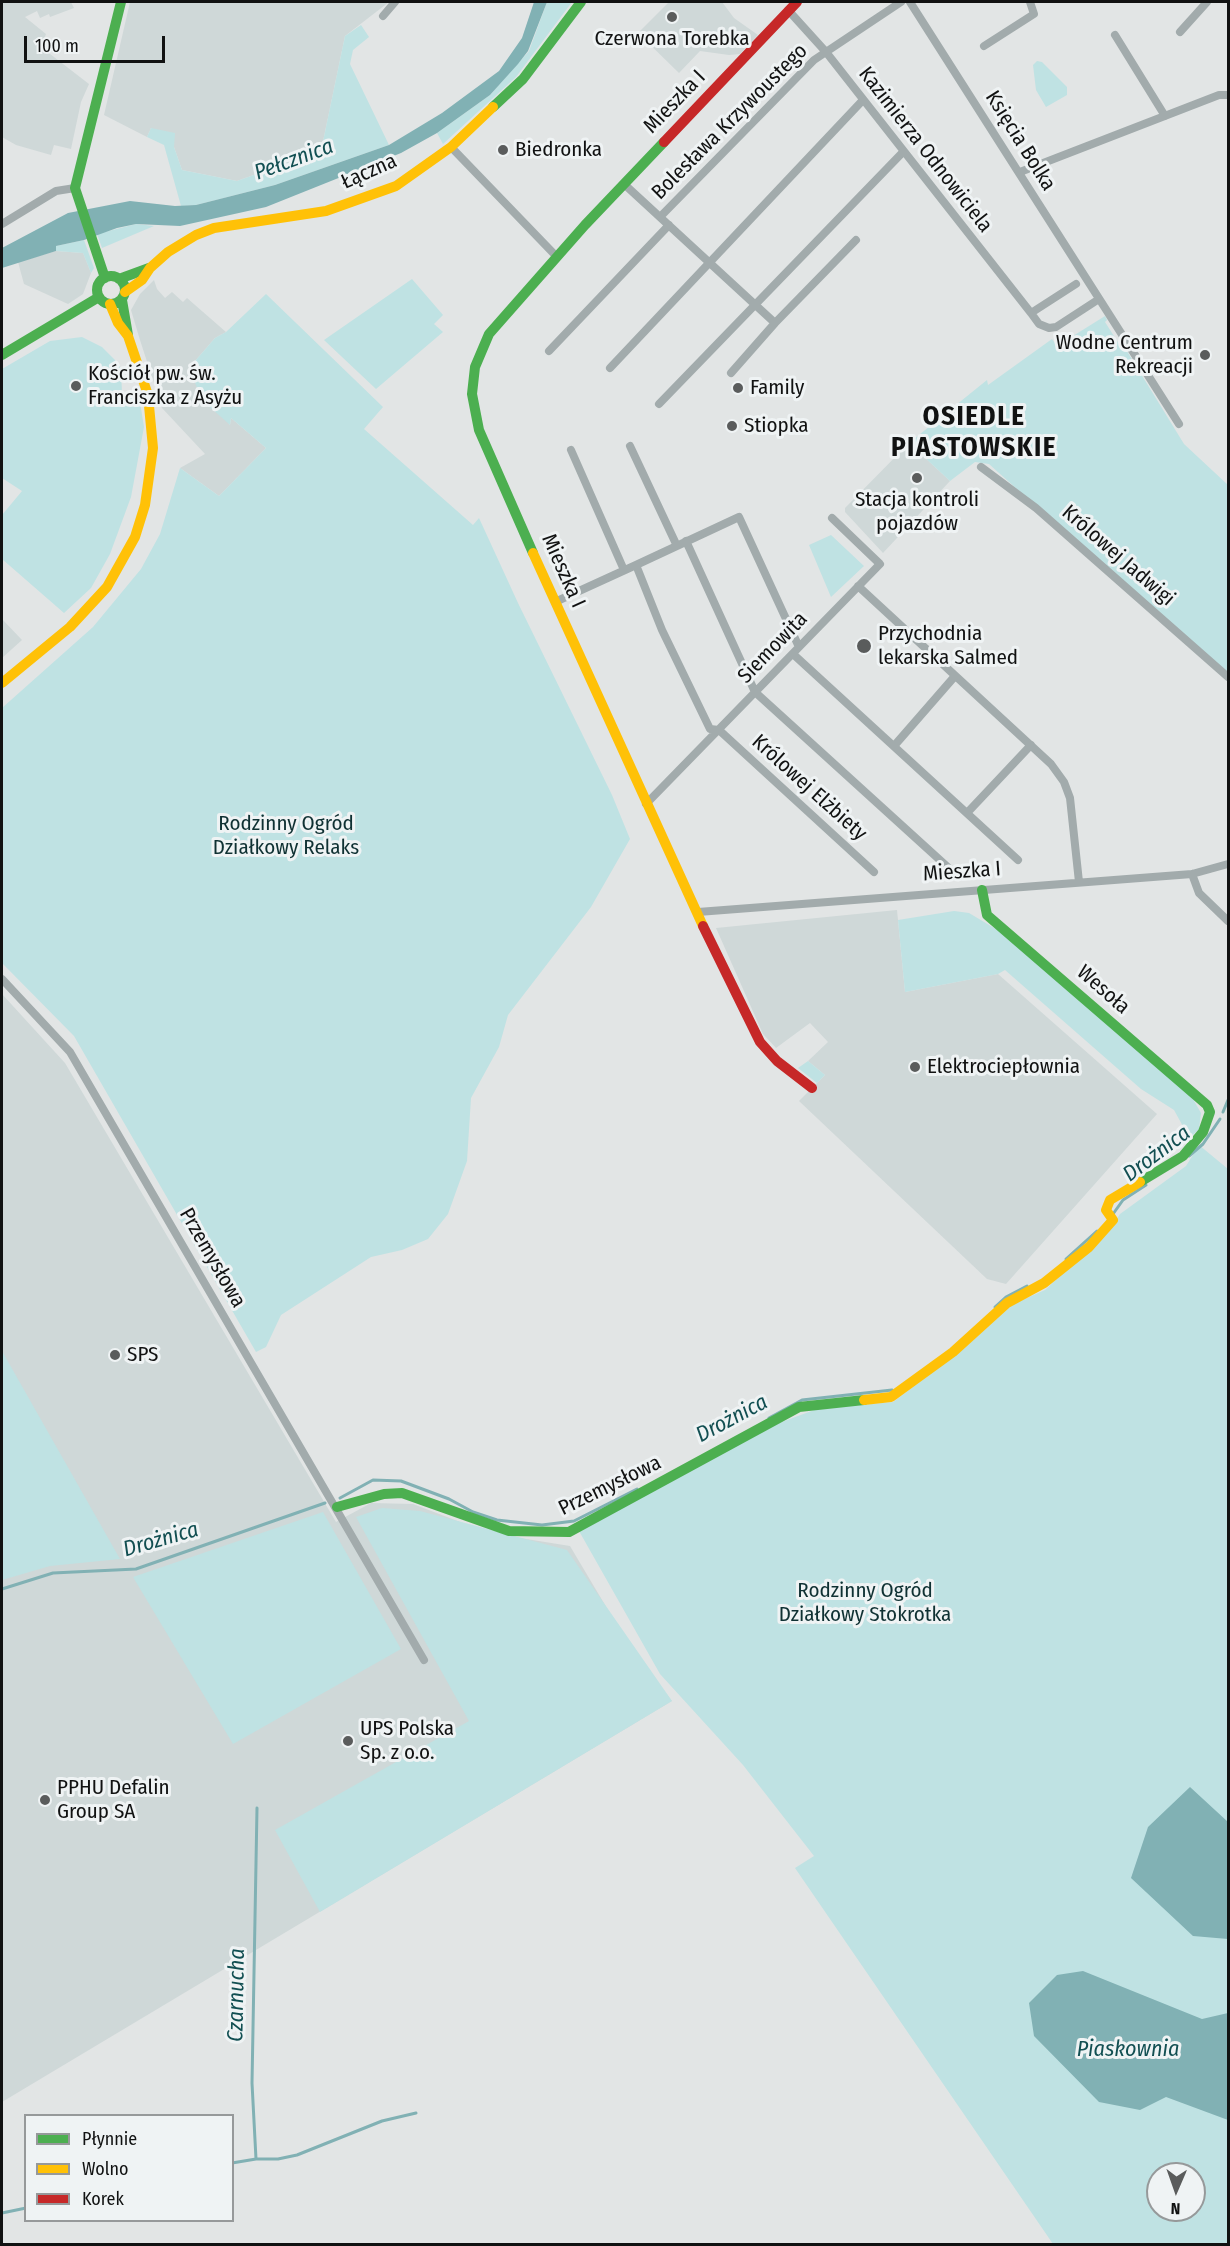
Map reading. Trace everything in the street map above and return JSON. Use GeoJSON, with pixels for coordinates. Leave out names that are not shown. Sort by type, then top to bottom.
{"type":"FeatureCollection","features":[{"type":"Feature","properties":{"kind":"street"},"geometry":{"type":"LineString","coordinates":[[105,278],[79,206],[75,188],[121,2]]}},
{"type":"Feature","properties":{"kind":"street"},"geometry":{"type":"LineString","coordinates":[[383,16],[395,2]]}},
{"type":"Feature","properties":{"kind":"street","name":"Łączna"},"geometry":{"type":"LineString","coordinates":[[124,296],[142,280],[150,268],[182,242],[214,228],[326,211],[386,191],[451,147],[523,80],[581,2]]}},
{"type":"Feature","properties":{"kind":"street","name":"Mieszka I"},"geometry":{"type":"LineString","coordinates":[[797,2],[557,256],[489,334],[475,367],[472,388],[479,430],[646,804],[746,1018],[760,1042],[777,1061],[812,1088]]}},
{"type":"Feature","properties":{"kind":"street","name":"Bolesława Krzywoustego"},"geometry":{"type":"LineString","coordinates":[[660,217],[814,60],[901,2]]}},
{"type":"Feature","properties":{"kind":"street","name":"Księcia Bolka"},"geometry":{"type":"LineString","coordinates":[[910,2],[1179,424]]}},
{"type":"Feature","properties":{"kind":"street"},"geometry":{"type":"LineString","coordinates":[[984,46],[1034,14],[1030,2]]}},
{"type":"Feature","properties":{"kind":"street"},"geometry":{"type":"LineString","coordinates":[[1180,32],[1207,2]]}},
{"type":"Feature","properties":{"kind":"street","name":"Kazimierza Odnowiciela"},"geometry":{"type":"LineString","coordinates":[[788,10],[826,52],[1031,313]]}},
{"type":"Feature","properties":{"kind":"street"},"geometry":{"type":"LineString","coordinates":[[1115,35],[1165,116]]}},
{"type":"Feature","properties":{"kind":"street"},"geometry":{"type":"LineString","coordinates":[[1020,172],[1219,95],[1228,95]]}},
{"type":"Feature","properties":{"kind":"street"},"geometry":{"type":"LineString","coordinates":[[610,368],[863,100]]}},
{"type":"Feature","properties":{"kind":"street"},"geometry":{"type":"LineString","coordinates":[[451,147],[557,256]]}},
{"type":"Feature","properties":{"kind":"street"},"geometry":{"type":"LineString","coordinates":[[659,404],[903,152]]}},
{"type":"Feature","properties":{"kind":"street","name":"Bolesława Krzywoustego"},"geometry":{"type":"LineString","coordinates":[[624,184],[775,323]]}},
{"type":"Feature","properties":{"kind":"street"},"geometry":{"type":"LineString","coordinates":[[2,224],[56,191],[75,188]]}},
{"type":"Feature","properties":{"kind":"street","name":"Bolesława Krzywoustego"},"geometry":{"type":"LineString","coordinates":[[549,351],[669,225]]}},
{"type":"Feature","properties":{"kind":"street"},"geometry":{"type":"LineString","coordinates":[[732,373],[775,323],[856,240]]}},
{"type":"Feature","properties":{"kind":"street","name":"Łączna"},"geometry":{"type":"LineString","coordinates":[[119,279],[150,268]]}},
{"type":"Feature","properties":{"kind":"street"},"geometry":{"type":"LineString","coordinates":[[2,683],[91,606],[106,587],[135,537],[145,505],[153,448],[148,395],[128,336],[124,296],[119,279],[105,278]]}},
{"type":"Feature","properties":{"kind":"street"},"geometry":{"type":"LineString","coordinates":[[99,297],[98,286],[105,278]]}},
{"type":"Feature","properties":{"kind":"street"},"geometry":{"type":"LineString","coordinates":[[1076,284],[1031,313],[1039,324],[1049,328],[1056,327],[1099,299]]}},
{"type":"Feature","properties":{"kind":"street"},"geometry":{"type":"LineString","coordinates":[[110,304],[124,296]]}},
{"type":"Feature","properties":{"kind":"street"},"geometry":{"type":"LineString","coordinates":[[99,297],[110,304],[118,323],[128,336]]}},
{"type":"Feature","properties":{"kind":"street"},"geometry":{"type":"LineString","coordinates":[[2,355],[99,297]]}},
{"type":"Feature","properties":{"kind":"street"},"geometry":{"type":"LineString","coordinates":[[630,446],[677,546]]}},
{"type":"Feature","properties":{"kind":"street"},"geometry":{"type":"LineString","coordinates":[[571,450],[624,570]]}},
{"type":"Feature","properties":{"kind":"street","name":"Królowej Jadwigi"},"geometry":{"type":"LineString","coordinates":[[981,467],[1036,508],[1228,677]]}},
{"type":"Feature","properties":{"kind":"street"},"geometry":{"type":"LineString","coordinates":[[555,602],[739,517],[799,647]]}},
{"type":"Feature","properties":{"kind":"street","name":"Siemowita"},"geometry":{"type":"LineString","coordinates":[[646,804],[880,564],[832,518]]}},
{"type":"Feature","properties":{"kind":"street"},"geometry":{"type":"LineString","coordinates":[[686,541],[756,692],[952,871]]}},
{"type":"Feature","properties":{"kind":"street","name":"Królowej Elżbiety"},"geometry":{"type":"LineString","coordinates":[[636,565],[706,724],[710,729],[719,730],[874,872]]}},
{"type":"Feature","properties":{"kind":"street"},"geometry":{"type":"LineString","coordinates":[[858,586],[1051,764],[1064,782],[1070,798],[1079,882]]}},
{"type":"Feature","properties":{"kind":"street"},"geometry":{"type":"LineString","coordinates":[[793,654],[1018,860]]}},
{"type":"Feature","properties":{"kind":"street"},"geometry":{"type":"LineString","coordinates":[[894,746],[955,676]]}},
{"type":"Feature","properties":{"kind":"street"},"geometry":{"type":"LineString","coordinates":[[967,813],[1031,745]]}},
{"type":"Feature","properties":{"kind":"street","name":"Mieszka I"},"geometry":{"type":"LineString","coordinates":[[698,912],[1192,874],[1228,864]]}},
{"type":"Feature","properties":{"kind":"street"},"geometry":{"type":"LineString","coordinates":[[1192,874],[1199,893],[1228,921]]}},
{"type":"Feature","properties":{"kind":"street","name":"Wesoła"},"geometry":{"type":"LineString","coordinates":[[982,890],[987,915],[1189,1089],[1207,1105],[1210,1112]]}},
{"type":"Feature","properties":{"kind":"street","name":"Przemysłowa"},"geometry":{"type":"LineString","coordinates":[[2,979],[70,1052],[337,1507],[384,1494],[402,1493],[508,1531],[569,1532],[799,1407],[891,1397],[953,1352],[1007,1303],[1044,1283],[1089,1246],[1113,1220],[1106,1210],[1110,1200],[1183,1156],[1203,1132],[1210,1112]]}},
{"type":"Feature","properties":{"kind":"street"},"geometry":{"type":"LineString","coordinates":[[337,1507],[424,1660]]}},
{"type":"Feature","properties":{"kind":"shaded area"},"geometry":{"type":"Polygon","coordinates":[[[2,2],[71,2],[74,8],[50,17],[49,14],[40,18],[37,11],[25,17],[46,34],[41,47],[89,84],[81,102],[71,149],[54,145],[51,155],[16,145],[2,137],[2,2]]]}},
{"type":"Feature","properties":{"kind":"shaded area"},"geometry":{"type":"Polygon","coordinates":[[[130,2],[389,2],[345,36],[321,151],[237,181],[182,170],[174,147],[151,128],[147,137],[104,115],[130,2]]]}},
{"type":"Feature","properties":{"kind":"shaded area"},"geometry":{"type":"Polygon","coordinates":[[[669,2],[722,2],[734,18],[758,35],[740,54],[729,55],[700,51],[679,73],[638,33],[669,2]]]}},
{"type":"Feature","properties":{"kind":"shaded area"},"geometry":{"type":"Polygon","coordinates":[[[56,251],[83,253],[91,273],[83,294],[68,304],[24,284],[18,262],[56,251]]]}},
{"type":"Feature","properties":{"kind":"shaded area"},"geometry":{"type":"Polygon","coordinates":[[[154,280],[157,289],[165,298],[172,292],[183,302],[187,298],[226,332],[215,338],[189,368],[230,425],[231,418],[266,448],[219,496],[180,468],[205,454],[162,408],[140,340],[131,310],[140,294],[154,280]]]}},
{"type":"Feature","properties":{"kind":"shaded area"},"geometry":{"type":"Polygon","coordinates":[[[909,443],[950,481],[883,553],[845,512],[845,508],[909,443]]]}},
{"type":"Feature","properties":{"kind":"shaded area"},"geometry":{"type":"Polygon","coordinates":[[[2,619],[22,640],[2,658],[2,619]]]}},
{"type":"Feature","properties":{"kind":"shaded area","name":"Elektrociepłownia"},"geometry":{"type":"Polygon","coordinates":[[[897,910],[905,992],[998,974],[1157,1114],[1006,1284],[987,1279],[799,1101],[825,1075],[808,1061],[828,1042],[810,1023],[776,1048],[763,1034],[716,928],[897,910]]]}},
{"type":"Feature","properties":{"kind":"shaded area"},"geometry":{"type":"Polygon","coordinates":[[[2,994],[65,1063],[336,1522],[371,1503],[413,1504],[489,1533],[570,1546],[627,1642],[672,1701],[2,2102],[2,994]]]}},
{"type":"Feature","properties":{"kind":"green space"},"geometry":{"type":"Polygon","coordinates":[[[547,2],[572,2],[516,77],[443,144],[437,133],[490,95],[529,51],[547,2]]]}},
{"type":"Feature","properties":{"kind":"green space"},"geometry":{"type":"Polygon","coordinates":[[[361,25],[369,37],[353,50],[350,64],[389,145],[275,185],[196,205],[181,206],[164,145],[147,137],[151,128],[175,133],[174,147],[182,170],[237,181],[321,151],[345,36],[361,25]]]}},
{"type":"Feature","properties":{"kind":"green space"},"geometry":{"type":"Polygon","coordinates":[[[1037,61],[1042,62],[1067,87],[1067,95],[1046,107],[1036,90],[1033,65],[1037,61]]]}},
{"type":"Feature","properties":{"kind":"green space"},"geometry":{"type":"Polygon","coordinates":[[[136,224],[154,226],[102,248],[97,234],[136,224]]]}},
{"type":"Feature","properties":{"kind":"green space"},"geometry":{"type":"Polygon","coordinates":[[[84,240],[94,268],[91,273],[83,253],[56,251],[56,246],[84,240]]]}},
{"type":"Feature","properties":{"kind":"green space"},"geometry":{"type":"Polygon","coordinates":[[[412,279],[443,315],[434,324],[443,332],[376,389],[324,340],[412,279]]]}},
{"type":"Feature","properties":{"kind":"green space","name":"Rodzinny Ogród Działkowy Relaks"},"geometry":{"type":"Polygon","coordinates":[[[266,294],[383,407],[364,429],[473,525],[479,518],[612,795],[630,839],[591,907],[508,1015],[499,1047],[471,1098],[467,1161],[448,1214],[428,1239],[402,1250],[371,1257],[281,1315],[266,1347],[256,1352],[74,1036],[2,963],[2,708],[93,627],[141,569],[160,534],[180,468],[219,496],[266,448],[231,418],[230,425],[202,400],[189,368],[215,338],[226,332],[266,294]]]}},
{"type":"Feature","properties":{"kind":"green space"},"geometry":{"type":"Polygon","coordinates":[[[1105,316],[1107,320],[1105,322],[1119,344],[1122,343],[1184,444],[1228,485],[1228,679],[989,464],[975,462],[950,481],[909,443],[987,380],[988,385],[1052,339],[1057,346],[1105,316]]]}},
{"type":"Feature","properties":{"kind":"green space"},"geometry":{"type":"Polygon","coordinates":[[[82,337],[102,347],[116,361],[121,369],[122,394],[134,393],[140,402],[144,427],[131,497],[110,554],[91,588],[64,613],[2,559],[2,515],[22,491],[2,478],[2,369],[50,341],[82,337]]]}},
{"type":"Feature","properties":{"kind":"green space"},"geometry":{"type":"Polygon","coordinates":[[[831,535],[864,566],[831,597],[809,545],[831,535]]]}},
{"type":"Feature","properties":{"kind":"green space"},"geometry":{"type":"Polygon","coordinates":[[[954,911],[969,913],[1016,941],[1193,1099],[1201,1113],[1199,1129],[1192,1136],[1185,1130],[1174,1110],[1141,1089],[1005,970],[998,974],[905,992],[898,920],[954,911]]]}},
{"type":"Feature","properties":{"kind":"green space"},"geometry":{"type":"Polygon","coordinates":[[[808,1061],[825,1075],[817,1083],[798,1068],[808,1061]]]}},
{"type":"Feature","properties":{"kind":"green space","name":"Rodzinny Ogród Działkowy Stokrotka"},"geometry":{"type":"Polygon","coordinates":[[[1199,1145],[1228,1169],[1228,2244],[1053,2244],[795,1868],[814,1856],[743,1765],[660,1674],[579,1531],[779,1423],[817,1409],[893,1402],[961,1351],[1013,1304],[1045,1290],[1111,1228],[1120,1214],[1186,1166],[1199,1145]]]}},
{"type":"Feature","properties":{"kind":"green space"},"geometry":{"type":"Polygon","coordinates":[[[2,1351],[120,1559],[50,1566],[2,1580],[2,1351]]]}},
{"type":"Feature","properties":{"kind":"green space"},"geometry":{"type":"Polygon","coordinates":[[[382,1508],[420,1511],[567,1550],[672,1701],[320,1912],[275,1830],[469,1721],[356,1517],[382,1508]]]}},
{"type":"Feature","properties":{"kind":"green space"},"geometry":{"type":"Polygon","coordinates":[[[323,1512],[401,1649],[233,1744],[133,1577],[323,1512]]]}},
{"type":"Feature","properties":{"kind":"water"},"geometry":{"type":"Polygon","coordinates":[[[534,2],[547,2],[528,51],[518,64],[490,95],[437,133],[401,153],[266,207],[180,226],[136,224],[117,228],[84,240],[56,246],[56,251],[2,268],[2,248],[68,213],[130,201],[175,206],[196,205],[275,185],[389,145],[442,113],[499,71],[522,38],[534,2]]]}},
{"type":"Feature","properties":{"kind":"water"},"geometry":{"type":"Polygon","coordinates":[[[1190,1787],[1228,1822],[1228,1939],[1193,1936],[1131,1878],[1148,1827],[1190,1787]]]}},
{"type":"Feature","properties":{"kind":"water","name":"Piaskownia"},"geometry":{"type":"Polygon","coordinates":[[[1083,1971],[1202,2019],[1228,2013],[1228,2120],[1166,2097],[1140,2110],[1099,2102],[1034,2036],[1029,2003],[1057,1975],[1083,1971]]]}},
{"type":"Feature","properties":{"kind":"waterway","name":"Drożnica"},"geometry":{"type":"LineString","coordinates":[[1223,1112],[1228,1100]]}},
{"type":"Feature","properties":{"kind":"waterway","name":"Drożnica"},"geometry":{"type":"LineString","coordinates":[[1189,1156],[1203,1144],[1220,1119]]}},
{"type":"Feature","properties":{"kind":"waterway","name":"Drożnica"},"geometry":{"type":"LineString","coordinates":[[1113,1214],[1123,1200],[1146,1185]]}},
{"type":"Feature","properties":{"kind":"waterway","name":"Drożnica"},"geometry":{"type":"LineString","coordinates":[[1066,1259],[1097,1231]]}},
{"type":"Feature","properties":{"kind":"waterway","name":"Drożnica"},"geometry":{"type":"LineString","coordinates":[[995,1307],[1006,1297],[1027,1286]]}},
{"type":"Feature","properties":{"kind":"waterway","name":"Drożnica"},"geometry":{"type":"LineString","coordinates":[[769,1418],[802,1400],[892,1390]]}},
{"type":"Feature","properties":{"kind":"waterway","name":"Drożnica"},"geometry":{"type":"LineString","coordinates":[[340,1498],[373,1480],[401,1481],[497,1520],[542,1525],[574,1521],[637,1489]]}},
{"type":"Feature","properties":{"kind":"waterway","name":"Drożnica"},"geometry":{"type":"LineString","coordinates":[[2,1589],[53,1573],[136,1569],[325,1503]]}},
{"type":"Feature","properties":{"kind":"waterway","name":"Czarnucha"},"geometry":{"type":"LineString","coordinates":[[234,2163],[256,2159],[252,2083],[257,1808]]}},
{"type":"Feature","properties":{"kind":"waterway"},"geometry":{"type":"LineString","coordinates":[[256,2159],[278,2159],[297,2155],[382,2121],[416,2113]]}},
{"type":"Feature","properties":{"kind":"waterway","name":"Czarnucha"},"geometry":{"type":"LineString","coordinates":[[2,2213],[24,2208]]}},
{"type":"Feature","properties":{"kind":"traffic: fast"},"geometry":{"type":"LineString","coordinates":[[105,278],[75,188],[121,2]]}},
{"type":"Feature","properties":{"kind":"traffic: fast"},"geometry":{"type":"LineString","coordinates":[[493,107],[523,79],[581,2]]}},
{"type":"Feature","properties":{"kind":"traffic: fast"},"geometry":{"type":"LineString","coordinates":[[533,553],[479,430],[472,394],[475,367],[489,334],[585,225],[664,142]]}},
{"type":"Feature","properties":{"kind":"traffic: fast"},"geometry":{"type":"LineString","coordinates":[[119,279],[149,268]]}},
{"type":"Feature","properties":{"kind":"traffic: fast"},"geometry":{"type":"LineString","coordinates":[[111,276],[121,280],[125,290],[121,300],[111,304],[101,300],[97,290],[101,280],[111,276]]}},
{"type":"Feature","properties":{"kind":"traffic: fast"},"geometry":{"type":"LineString","coordinates":[[2,355],[99,297]]}},
{"type":"Feature","properties":{"kind":"traffic: fast"},"geometry":{"type":"LineString","coordinates":[[122,300],[128,335]]}},
{"type":"Feature","properties":{"kind":"traffic: fast"},"geometry":{"type":"LineString","coordinates":[[982,890],[987,915],[1207,1105],[1210,1112],[1203,1132],[1183,1156],[1140,1182]]}},
{"type":"Feature","properties":{"kind":"traffic: fast"},"geometry":{"type":"LineString","coordinates":[[337,1507],[384,1494],[402,1493],[509,1531],[569,1532],[799,1407],[864,1400]]}},
{"type":"Feature","properties":{"kind":"traffic: slow"},"geometry":{"type":"LineString","coordinates":[[125,292],[142,280],[150,268],[168,252],[196,235],[214,228],[326,211],[396,186],[451,147],[493,107]]}},
{"type":"Feature","properties":{"kind":"traffic: slow"},"geometry":{"type":"LineString","coordinates":[[2,683],[70,627],[107,587],[135,537],[145,505],[153,448],[148,395],[128,336],[118,323],[110,304]]}},
{"type":"Feature","properties":{"kind":"traffic: slow"},"geometry":{"type":"LineString","coordinates":[[533,553],[703,926]]}},
{"type":"Feature","properties":{"kind":"traffic: slow"},"geometry":{"type":"LineString","coordinates":[[864,1400],[891,1397],[953,1352],[1007,1303],[1044,1283],[1089,1247],[1113,1220],[1106,1210],[1110,1200],[1140,1182]]}},
{"type":"Feature","properties":{"kind":"traffic: jam"},"geometry":{"type":"LineString","coordinates":[[664,142],[797,2]]}},
{"type":"Feature","properties":{"kind":"traffic: jam"},"geometry":{"type":"LineString","coordinates":[[703,926],[760,1042],[777,1061],[812,1088]]}},
{"type":"Feature","properties":{"kind":"place","name":"Czerwona Torebka"},"geometry":{"type":"Point","coordinates":[672,17]}},
{"type":"Feature","properties":{"kind":"place","name":"Biedronka"},"geometry":{"type":"Point","coordinates":[503,150]}},
{"type":"Feature","properties":{"kind":"place","name":"Wodne Centrum Rekreacji"},"geometry":{"type":"Point","coordinates":[1205,355]}},
{"type":"Feature","properties":{"kind":"place","name":"Kościół pw. św. Franciszka z Asyżu"},"geometry":{"type":"Point","coordinates":[76,386]}},
{"type":"Feature","properties":{"kind":"place","name":"Family"},"geometry":{"type":"Point","coordinates":[738,388]}},
{"type":"Feature","properties":{"kind":"place","name":"Stiopka"},"geometry":{"type":"Point","coordinates":[732,426]}},
{"type":"Feature","properties":{"kind":"place","name":"Stacja kontroli pojazdów"},"geometry":{"type":"Point","coordinates":[917,478]}},
{"type":"Feature","properties":{"kind":"place","name":"Przychodnia lekarska Salmed"},"geometry":{"type":"Point","coordinates":[864,646]}},
{"type":"Feature","properties":{"kind":"place","name":"Elektrociepłownia"},"geometry":{"type":"Point","coordinates":[915,1067]}},
{"type":"Feature","properties":{"kind":"place","name":"SPS"},"geometry":{"type":"Point","coordinates":[115,1355]}},
{"type":"Feature","properties":{"kind":"place","name":"UPS Polska Sp. z o.o."},"geometry":{"type":"Point","coordinates":[348,1741]}},
{"type":"Feature","properties":{"kind":"place","name":"PPHU Defalin Group SA"},"geometry":{"type":"Point","coordinates":[45,1800]}},
{"type":"Feature","properties":{"kind":"district","name":"OSIEDLE PIASTOWSKIE"},"geometry":{"type":"Point","coordinates":[974,432]}},
{"type":"Feature","properties":{"kind":"water label","name":"Pełcznica"},"geometry":{"type":"Point","coordinates":[294,160]}}]}
